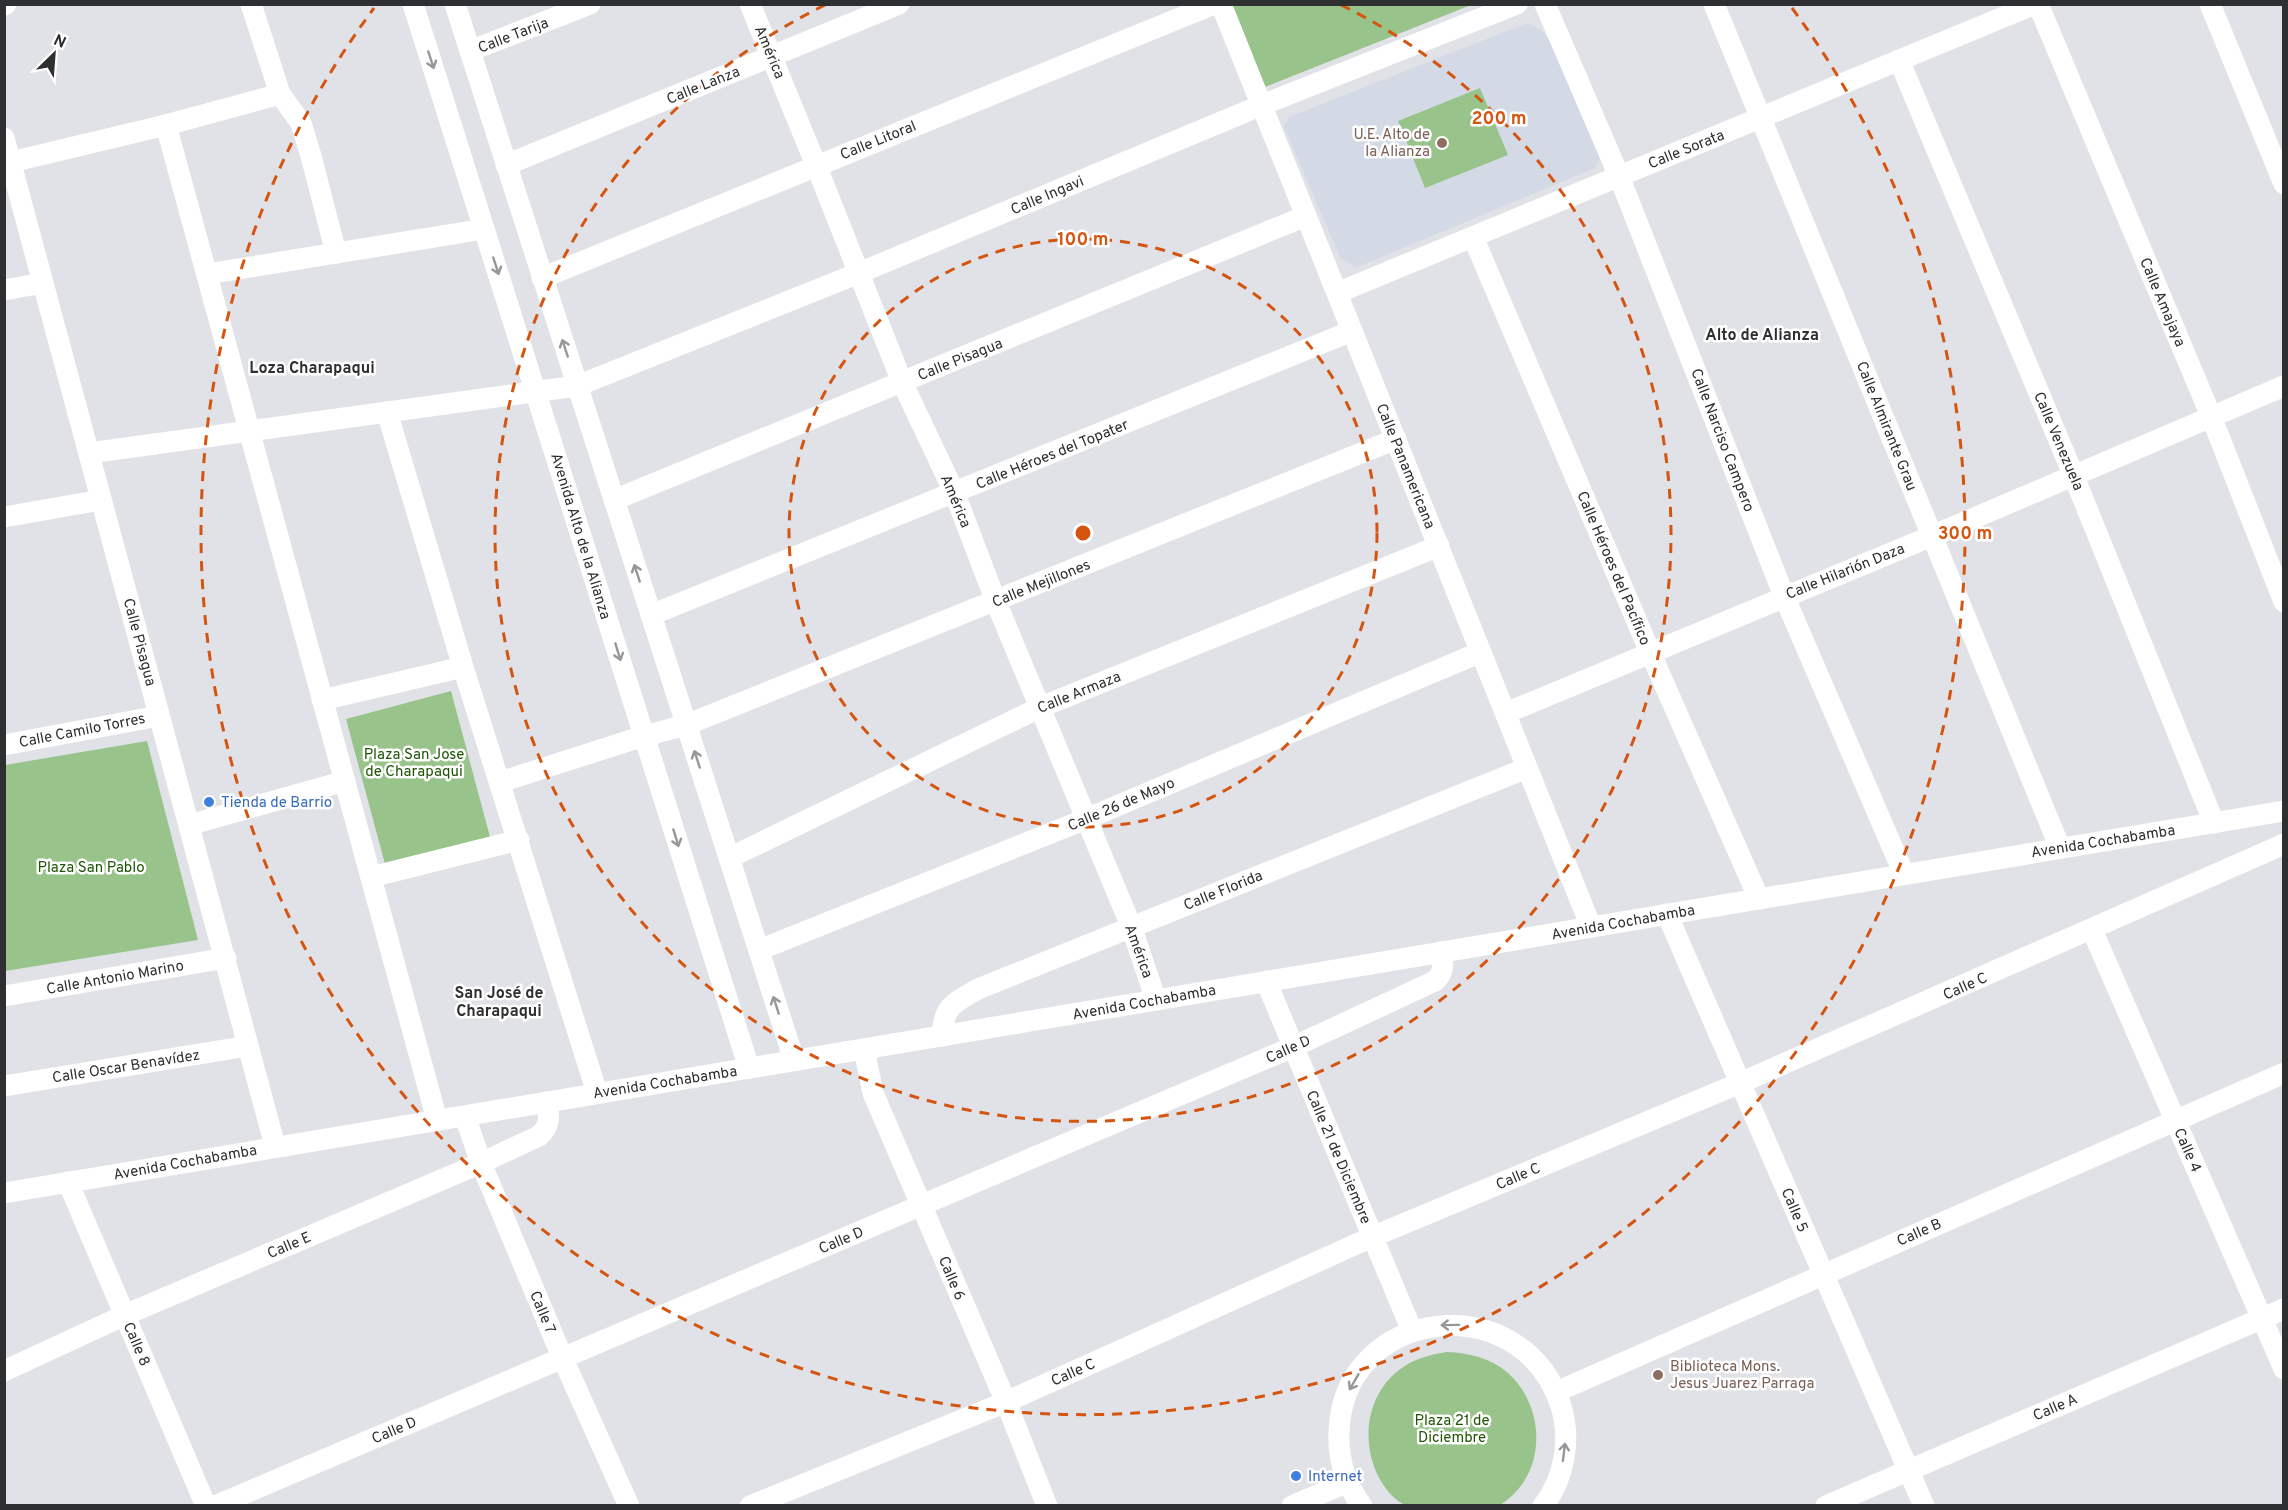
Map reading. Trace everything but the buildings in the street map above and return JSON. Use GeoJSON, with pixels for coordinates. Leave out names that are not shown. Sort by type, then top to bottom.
{"type":"FeatureCollection","features":[{"type":"Feature","properties":{"kind":"street"},"geometry":{"type":"LineString","coordinates":[[251,4],[280,94],[301,123],[336,253]]}},
{"type":"Feature","properties":{"kind":"street","name":"Avenida Alto de la Alianza"},"geometry":{"type":"LineString","coordinates":[[413,4],[748,1068]]}},
{"type":"Feature","properties":{"kind":"street"},"geometry":{"type":"LineString","coordinates":[[455,4],[794,1060]]}},
{"type":"Feature","properties":{"kind":"street","name":"Calle Tarija"},"geometry":{"type":"LineString","coordinates":[[470,51],[590,4]]}},
{"type":"Feature","properties":{"kind":"street","name":"América"},"geometry":{"type":"LineString","coordinates":[[750,4],[902,382],[955,494],[996,602],[1131,927],[1156,1000]]}},
{"type":"Feature","properties":{"kind":"street","name":"Calle Lanza"},"geometry":{"type":"LineString","coordinates":[[506,165],[899,4]]}},
{"type":"Feature","properties":{"kind":"street","name":"Calle Litoral"},"geometry":{"type":"LineString","coordinates":[[542,278],[1214,4]]}},
{"type":"Feature","properties":{"kind":"street","name":"Calle Panamericana"},"geometry":{"type":"LineString","coordinates":[[1221,4],[1592,927]]}},
{"type":"Feature","properties":{"kind":"street","name":"Calle Ingavi"},"geometry":{"type":"LineString","coordinates":[[89,453],[577,386],[859,273],[1262,105],[1517,4]]}},
{"type":"Feature","properties":{"kind":"street","name":"Calle Narciso Campero"},"geometry":{"type":"LineString","coordinates":[[1545,4],[1619,176],[1784,596],[1904,874]]}},
{"type":"Feature","properties":{"kind":"street","name":"Calle Almirante Grau"},"geometry":{"type":"LineString","coordinates":[[1714,4],[2060,849]]}},
{"type":"Feature","properties":{"kind":"street","name":"Calle Sorata"},"geometry":{"type":"LineString","coordinates":[[1337,293],[2036,4]]}},
{"type":"Feature","properties":{"kind":"street","name":"Calle Amajaya"},"geometry":{"type":"LineString","coordinates":[[2036,4],[2211,416],[2283,602]]}},
{"type":"Feature","properties":{"kind":"street"},"geometry":{"type":"LineString","coordinates":[[2210,4],[2283,184]]}},
{"type":"Feature","properties":{"kind":"street","name":"Calle Venezuela"},"geometry":{"type":"LineString","coordinates":[[1899,60],[2073,474],[2214,823]]}},
{"type":"Feature","properties":{"kind":"street"},"geometry":{"type":"LineString","coordinates":[[11,162],[166,125],[280,94]]}},
{"type":"Feature","properties":{"kind":"street"},"geometry":{"type":"LineString","coordinates":[[166,125],[437,1120]]}},
{"type":"Feature","properties":{"kind":"street","name":"Calle Pisagua"},"geometry":{"type":"LineString","coordinates":[[5,140],[275,1146]]}},
{"type":"Feature","properties":{"kind":"street","name":"Calle Pisagua"},"geometry":{"type":"LineString","coordinates":[[614,500],[1306,216]]}},
{"type":"Feature","properties":{"kind":"street"},"geometry":{"type":"LineString","coordinates":[[207,274],[484,229]]}},
{"type":"Feature","properties":{"kind":"street","name":"Calle Héroes del Pacífico"},"geometry":{"type":"LineString","coordinates":[[1473,237],[1650,652],[1759,899]]}},
{"type":"Feature","properties":{"kind":"street"},"geometry":{"type":"LineString","coordinates":[[4,290],[43,283]]}},
{"type":"Feature","properties":{"kind":"street","name":"Calle Héroes del Topater"},"geometry":{"type":"LineString","coordinates":[[651,615],[955,494],[1352,331]]}},
{"type":"Feature","properties":{"kind":"street","name":"Calle Hilarión Daza"},"geometry":{"type":"LineString","coordinates":[[1506,713],[1932,536],[2283,386]]}},
{"type":"Feature","properties":{"kind":"street"},"geometry":{"type":"LineString","coordinates":[[387,412],[463,667],[597,1093]]}},
{"type":"Feature","properties":{"kind":"street","name":"Calle Mejillones"},"geometry":{"type":"LineString","coordinates":[[500,782],[686,725],[1396,439]]}},
{"type":"Feature","properties":{"kind":"street"},"geometry":{"type":"LineString","coordinates":[[4,517],[101,500]]}},
{"type":"Feature","properties":{"kind":"street","name":"Calle Armaza"},"geometry":{"type":"LineString","coordinates":[[729,858],[1041,706],[1439,546]]}},
{"type":"Feature","properties":{"kind":"street","name":"Calle 26 de Mayo"},"geometry":{"type":"LineString","coordinates":[[759,950],[1086,819],[1481,652]]}},
{"type":"Feature","properties":{"kind":"street"},"geometry":{"type":"LineString","coordinates":[[322,700],[463,667]]}},
{"type":"Feature","properties":{"kind":"street","name":"Calle Camilo Torres"},"geometry":{"type":"LineString","coordinates":[[5,742],[159,716]]}},
{"type":"Feature","properties":{"kind":"street","name":"Calle Florida"},"geometry":{"type":"LineString","coordinates":[[942,1036],[942,1021],[947,1010],[978,989],[1527,768]]}},
{"type":"Feature","properties":{"kind":"street"},"geometry":{"type":"LineString","coordinates":[[189,825],[345,781]]}},
{"type":"Feature","properties":{"kind":"street","name":"Avenida Cochabamba"},"geometry":{"type":"LineString","coordinates":[[4,1192],[2283,811]]}},
{"type":"Feature","properties":{"kind":"street"},"geometry":{"type":"LineString","coordinates":[[371,877],[519,840]]}},
{"type":"Feature","properties":{"kind":"street","name":"Calle C"},"geometry":{"type":"LineString","coordinates":[[750,1506],[1006,1402],[1372,1237],[1740,1083],[2283,844]]}},
{"type":"Feature","properties":{"kind":"street","name":"Calle 5"},"geometry":{"type":"LineString","coordinates":[[1667,914],[1924,1506]]}},
{"type":"Feature","properties":{"kind":"street","name":"Calle 4"},"geometry":{"type":"LineString","coordinates":[[2092,930],[2283,1370]]}},
{"type":"Feature","properties":{"kind":"street","name":"Calle D"},"geometry":{"type":"LineString","coordinates":[[215,1506],[1293,1047],[1435,981],[1444,968],[1441,952]]}},
{"type":"Feature","properties":{"kind":"street","name":"Calle Antonio Marino"},"geometry":{"type":"LineString","coordinates":[[4,996],[226,958]]}},
{"type":"Feature","properties":{"kind":"street","name":"Calle 21 de Diciembre"},"geometry":{"type":"LineString","coordinates":[[1266,981],[1412,1331]]}},
{"type":"Feature","properties":{"kind":"street","name":"Calle Oscar Benavídez"},"geometry":{"type":"LineString","coordinates":[[4,1086],[248,1046]]}},
{"type":"Feature","properties":{"kind":"street","name":"Calle 6"},"geometry":{"type":"LineString","coordinates":[[864,1048],[873,1093],[1006,1402],[1047,1506]]}},
{"type":"Feature","properties":{"kind":"street","name":"Calle B"},"geometry":{"type":"LineString","coordinates":[[1556,1392],[2283,1073]]}},
{"type":"Feature","properties":{"kind":"street","name":"Calle E"},"geometry":{"type":"LineString","coordinates":[[4,1371],[125,1315],[539,1136],[546,1129],[549,1121],[548,1102]]}},
{"type":"Feature","properties":{"kind":"street","name":"Calle 7"},"geometry":{"type":"LineString","coordinates":[[465,1116],[481,1163],[562,1359],[629,1506]]}},
{"type":"Feature","properties":{"kind":"street","name":"Calle 8"},"geometry":{"type":"LineString","coordinates":[[68,1182],[206,1506]]}},
{"type":"Feature","properties":{"kind":"street","name":"Calle A"},"geometry":{"type":"LineString","coordinates":[[1826,1506],[2283,1309]]}},
{"type":"Feature","properties":{"kind":"street"},"geometry":{"type":"LineString","coordinates":[[1362,1506],[1348,1482],[1341,1463],[1339,1443],[1339,1423],[1344,1402],[1352,1384],[1377,1352],[1394,1340],[1412,1331],[1440,1325],[1469,1325],[1505,1337],[1521,1348],[1547,1376],[1556,1392],[1563,1413],[1566,1436],[1564,1458],[1558,1479],[1543,1506]]}},
{"type":"Feature","properties":{"kind":"street"},"geometry":{"type":"LineString","coordinates":[[1292,1506],[1348,1482]]}},
{"type":"Feature","properties":{"kind":"shaded area","name":"U.E. Alto de la Alianza"},"geometry":{"type":"Polygon","coordinates":[[[1527,23],[1540,29],[1553,43],[1600,158],[1595,168],[1355,268],[1340,257],[1284,127],[1289,117],[1527,23]]]}},
{"type":"Feature","properties":{"kind":"green space"},"geometry":{"type":"Polygon","coordinates":[[[1226,5],[1471,5],[1260,89],[1226,5]]]}},
{"type":"Feature","properties":{"kind":"green space"},"geometry":{"type":"Polygon","coordinates":[[[1480,88],[1508,155],[1425,188],[1398,121],[1480,88]]]}},
{"type":"Feature","properties":{"kind":"green space","name":"Plaza San Jose de Charapaqui"},"geometry":{"type":"Polygon","coordinates":[[[451,691],[490,837],[385,864],[346,719],[451,691]]]}},
{"type":"Feature","properties":{"kind":"green space","name":"Plaza San Pablo"},"geometry":{"type":"Polygon","coordinates":[[[147,741],[198,940],[5,971],[5,765],[147,741]]]}},
{"type":"Feature","properties":{"kind":"green space","name":"Plaza 21 de Diciembre"},"geometry":{"type":"Polygon","coordinates":[[[1447,1352],[1479,1357],[1501,1368],[1521,1388],[1530,1404],[1535,1422],[1536,1441],[1533,1460],[1527,1477],[1500,1505],[1403,1504],[1386,1489],[1375,1469],[1369,1440],[1369,1425],[1377,1396],[1395,1373],[1408,1364],[1417,1359],[1447,1352]]]}},
{"type":"Feature","properties":{"kind":"place","name":"U.E. Alto de la Alianza"},"geometry":{"type":"Point","coordinates":[1442,143]}},
{"type":"Feature","properties":{"kind":"place","name":"Tienda de Barrio"},"geometry":{"type":"Point","coordinates":[209,802]}},
{"type":"Feature","properties":{"kind":"place","name":"Biblioteca Mons. Jesus Juarez Parraga"},"geometry":{"type":"Point","coordinates":[1658,1375]}},
{"type":"Feature","properties":{"kind":"place","name":"Internet"},"geometry":{"type":"Point","coordinates":[1296,1476]}},
{"type":"Feature","properties":{"kind":"district","name":"Alto de Alianza"},"geometry":{"type":"Point","coordinates":[1762,334]}},
{"type":"Feature","properties":{"kind":"district","name":"Loza Charapaqui"},"geometry":{"type":"Point","coordinates":[312,367]}},
{"type":"Feature","properties":{"kind":"district","name":"San José de Charapaqui"},"geometry":{"type":"Point","coordinates":[499,1001]}}]}
